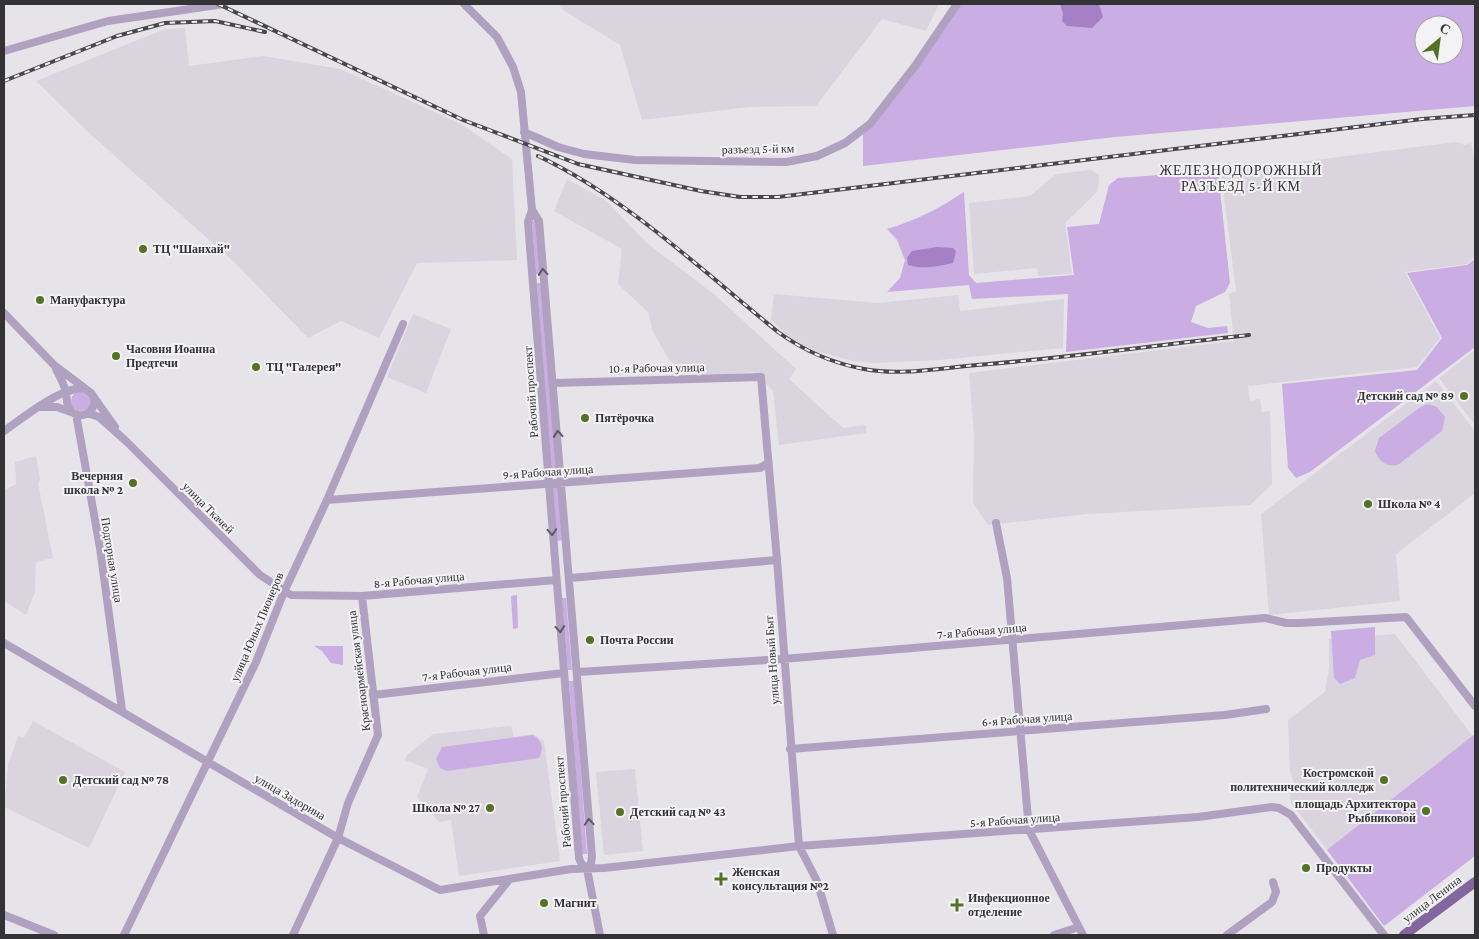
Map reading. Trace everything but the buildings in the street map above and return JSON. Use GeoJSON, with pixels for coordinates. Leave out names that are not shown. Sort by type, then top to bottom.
{"type":"FeatureCollection","features":[{"type":"Feature","properties":{"kind":"main road","name":"улица Ленина"},"geometry":{"type":"LineString","coordinates":[[1404,935],[1475,882]]}},
{"type":"Feature","properties":{"kind":"street"},"geometry":{"type":"LineString","coordinates":[[4,51],[108,21],[224,4]]}},
{"type":"Feature","properties":{"kind":"street","name":"Рабочий проспект"},"geometry":{"type":"LineString","coordinates":[[463,4],[489,27],[508,55],[521,92],[532,210],[528,222],[548,483],[580,860],[587,869],[600,935]]}},
{"type":"Feature","properties":{"kind":"street","name":"разъезд 5-й км"},"geometry":{"type":"LineString","coordinates":[[524,132],[558,147],[584,154],[635,160],[786,162],[817,156],[845,143],[870,124],[915,66],[956,4]]}},
{"type":"Feature","properties":{"kind":"street","name":"Рабочий проспект"},"geometry":{"type":"LineString","coordinates":[[532,210],[539,221],[554,383],[592,857],[591,864],[587,869]]}},
{"type":"Feature","properties":{"kind":"street"},"geometry":{"type":"LineString","coordinates":[[4,313],[54,366],[94,397],[94,407],[88,413],[74,413],[57,407],[37,408]]}},
{"type":"Feature","properties":{"kind":"street","name":"улица Юных Пионеров"},"geometry":{"type":"LineString","coordinates":[[124,935],[256,662],[284,592],[327,500],[403,324]]}},
{"type":"Feature","properties":{"kind":"street"},"geometry":{"type":"LineString","coordinates":[[54,366],[69,395],[74,413]]}},
{"type":"Feature","properties":{"kind":"street","name":"10-я Рабочая улица"},"geometry":{"type":"LineString","coordinates":[[554,383],[761,377]]}},
{"type":"Feature","properties":{"kind":"street","name":"улица Новый Быт"},"geometry":{"type":"LineString","coordinates":[[761,377],[799,846],[817,881],[833,935]]}},
{"type":"Feature","properties":{"kind":"street"},"geometry":{"type":"LineString","coordinates":[[4,432],[37,408],[84,388]]}},
{"type":"Feature","properties":{"kind":"street","name":"улица Ткачей"},"geometry":{"type":"LineString","coordinates":[[94,397],[120,435]]}},
{"type":"Feature","properties":{"kind":"street","name":"Подгорная улица"},"geometry":{"type":"LineString","coordinates":[[74,413],[100,548],[122,710]]}},
{"type":"Feature","properties":{"kind":"street","name":"улица Ткачей"},"geometry":{"type":"LineString","coordinates":[[88,413],[99,417],[120,435],[260,575],[284,592]]}},
{"type":"Feature","properties":{"kind":"street","name":"9-я Рабочая улица"},"geometry":{"type":"LineString","coordinates":[[327,500],[760,468],[768,463]]}},
{"type":"Feature","properties":{"kind":"street"},"geometry":{"type":"LineString","coordinates":[[996,523],[1007,578],[1029,830],[1083,935]]}},
{"type":"Feature","properties":{"kind":"street"},"geometry":{"type":"LineString","coordinates":[[569,574],[777,560]]}},
{"type":"Feature","properties":{"kind":"street"},"geometry":{"type":"LineString","coordinates":[[560,566],[564,566],[569,574],[566,584],[561,584],[556,576],[560,566]]}},
{"type":"Feature","properties":{"kind":"street","name":"8-я Рабочая улица"},"geometry":{"type":"LineString","coordinates":[[284,592],[304,597],[362,596],[556,576]]}},
{"type":"Feature","properties":{"kind":"street","name":"Красноармейская улица"},"geometry":{"type":"LineString","coordinates":[[293,935],[338,838],[348,803],[378,735],[362,596]]}},
{"type":"Feature","properties":{"kind":"street","name":"7-я Рабочая улица"},"geometry":{"type":"LineString","coordinates":[[578,672],[783,659],[1265,618],[1300,623],[1406,617],[1475,706]]}},
{"type":"Feature","properties":{"kind":"street","name":"улица Задорина"},"geometry":{"type":"LineString","coordinates":[[4,643],[122,710],[338,838],[440,890],[508,881],[572,869],[587,869]]}},
{"type":"Feature","properties":{"kind":"street","name":"7-я Рабочая улица"},"geometry":{"type":"LineString","coordinates":[[373,694],[564,673]]}},
{"type":"Feature","properties":{"kind":"street","name":"6-я Рабочая улица"},"geometry":{"type":"LineString","coordinates":[[790,749],[1225,715],[1266,709]]}},
{"type":"Feature","properties":{"kind":"street","name":"5-я Рабочая улица"},"geometry":{"type":"LineString","coordinates":[[587,869],[799,846],[1029,830],[1279,808],[1291,815],[1384,935]]}},
{"type":"Feature","properties":{"kind":"street"},"geometry":{"type":"LineString","coordinates":[[484,935],[480,916],[508,881]]}},
{"type":"Feature","properties":{"kind":"street"},"geometry":{"type":"LineString","coordinates":[[1227,935],[1272,902],[1276,892],[1273,882]]}},
{"type":"Feature","properties":{"kind":"street"},"geometry":{"type":"LineString","coordinates":[[4,915],[54,935]]}},
{"type":"Feature","properties":{"kind":"street"},"geometry":{"type":"LineString","coordinates":[[1054,935],[1079,926]]}},
{"type":"Feature","properties":{"kind":"shaded area"},"geometry":{"type":"Polygon","coordinates":[[[558,4],[939,4],[926,31],[882,19],[816,106],[749,107],[642,120],[620,45],[563,10],[558,4]]]}},
{"type":"Feature","properties":{"kind":"shaded area"},"geometry":{"type":"Polygon","coordinates":[[[959,4],[1475,4],[1475,106],[1115,137],[863,166],[863,134],[926,56],[959,4]]]}},
{"type":"Feature","properties":{"kind":"shaded area"},"geometry":{"type":"Polygon","coordinates":[[[1060,4],[1099,4],[1103,17],[1092,28],[1067,26],[1062,21],[1063,14],[1060,4]]]}},
{"type":"Feature","properties":{"kind":"shaded area"},"geometry":{"type":"Polygon","coordinates":[[[185,28],[189,66],[263,56],[340,69],[461,124],[512,159],[517,260],[417,263],[379,338],[341,321],[308,338],[234,262],[88,132],[36,81],[165,29],[185,28]]]}},
{"type":"Feature","properties":{"kind":"shaded area"},"geometry":{"type":"Polygon","coordinates":[[[1456,142],[1465,145],[1471,143],[1475,162],[1475,256],[1467,264],[1405,272],[1440,338],[1417,367],[1248,386],[1250,401],[1260,399],[1262,412],[1270,411],[1272,484],[1250,505],[1088,514],[988,525],[973,503],[974,434],[969,373],[1234,341],[1229,294],[1236,291],[1221,172],[1456,142]]]}},
{"type":"Feature","properties":{"kind":"shaded area"},"geometry":{"type":"Polygon","coordinates":[[[1091,170],[1099,175],[1098,191],[1065,223],[1072,274],[1038,276],[1037,268],[974,274],[969,203],[1030,196],[1056,174],[1091,170]]]}},
{"type":"Feature","properties":{"kind":"shaded area"},"geometry":{"type":"Polygon","coordinates":[[[1218,171],[1230,283],[1225,292],[1196,306],[1191,322],[1208,328],[1227,326],[1228,333],[1066,352],[1068,294],[972,299],[969,285],[887,292],[900,278],[905,260],[897,240],[887,229],[927,214],[964,192],[969,275],[976,283],[1074,275],[1067,227],[1099,224],[1109,185],[1118,178],[1218,171]]]}},
{"type":"Feature","properties":{"kind":"shaded area"},"geometry":{"type":"Polygon","coordinates":[[[567,179],[605,200],[648,244],[715,295],[796,369],[789,379],[843,428],[866,425],[866,433],[779,445],[773,391],[754,372],[717,375],[682,373],[668,358],[652,330],[649,313],[618,284],[622,249],[554,211],[567,179]]]}},
{"type":"Feature","properties":{"kind":"shaded area"},"geometry":{"type":"Polygon","coordinates":[[[532,221],[536,221],[540,274],[536,274],[532,221]]]}},
{"type":"Feature","properties":{"kind":"shaded area"},"geometry":{"type":"Polygon","coordinates":[[[937,247],[953,248],[956,251],[953,263],[925,267],[908,265],[907,258],[912,251],[937,247]]]}},
{"type":"Feature","properties":{"kind":"shaded area"},"geometry":{"type":"Polygon","coordinates":[[[1475,259],[1475,347],[1310,472],[1296,478],[1288,468],[1282,384],[1417,370],[1442,338],[1407,273],[1467,265],[1475,259]]]}},
{"type":"Feature","properties":{"kind":"shaded area"},"geometry":{"type":"Polygon","coordinates":[[[537,283],[541,283],[557,473],[551,473],[537,283]]]}},
{"type":"Feature","properties":{"kind":"shaded area"},"geometry":{"type":"Polygon","coordinates":[[[774,294],[877,303],[958,295],[960,311],[1064,299],[1063,348],[939,360],[873,363],[854,361],[818,352],[791,339],[771,320],[774,294]]]}},
{"type":"Feature","properties":{"kind":"shaded area"},"geometry":{"type":"Polygon","coordinates":[[[413,314],[451,329],[426,393],[387,377],[413,314]]]}},
{"type":"Feature","properties":{"kind":"shaded area","name":"Детский сад № 89"},"geometry":{"type":"Polygon","coordinates":[[[1475,350],[1475,425],[1439,378],[1475,350]]]}},
{"type":"Feature","properties":{"kind":"shaded area","name":"Школа № 4"},"geometry":{"type":"Polygon","coordinates":[[[1436,381],[1475,431],[1475,493],[1396,554],[1400,601],[1269,615],[1261,514],[1436,381]]]}},
{"type":"Feature","properties":{"kind":"shaded area"},"geometry":{"type":"Polygon","coordinates":[[[81,391],[88,394],[91,401],[88,408],[81,411],[74,408],[71,401],[74,394],[81,391]]]}},
{"type":"Feature","properties":{"kind":"shaded area"},"geometry":{"type":"Polygon","coordinates":[[[1428,404],[1437,407],[1445,417],[1442,431],[1399,464],[1392,466],[1385,464],[1375,451],[1379,438],[1422,406],[1428,404]]]}},
{"type":"Feature","properties":{"kind":"shaded area"},"geometry":{"type":"Polygon","coordinates":[[[36,456],[40,480],[38,483],[53,558],[36,562],[35,592],[26,615],[4,601],[4,490],[16,484],[15,462],[36,456]]]}},
{"type":"Feature","properties":{"kind":"shaded area"},"geometry":{"type":"Polygon","coordinates":[[[553,486],[558,486],[562,540],[557,541],[553,486]]]}},
{"type":"Feature","properties":{"kind":"shaded area"},"geometry":{"type":"Polygon","coordinates":[[[517,595],[518,628],[513,629],[511,596],[517,595]]]}},
{"type":"Feature","properties":{"kind":"shaded area"},"geometry":{"type":"Polygon","coordinates":[[[562,598],[566,598],[572,670],[568,670],[562,598]]]}},
{"type":"Feature","properties":{"kind":"shaded area"},"geometry":{"type":"Polygon","coordinates":[[[1375,627],[1375,655],[1360,660],[1355,678],[1340,684],[1334,678],[1331,631],[1375,627]]]}},
{"type":"Feature","properties":{"kind":"shaded area","name":"Костромской политехнический колледж"},"geometry":{"type":"Polygon","coordinates":[[[1395,634],[1475,739],[1385,925],[1291,803],[1290,793],[1296,788],[1290,772],[1288,720],[1325,692],[1329,669],[1329,639],[1395,634]]]}},
{"type":"Feature","properties":{"kind":"shaded area"},"geometry":{"type":"Polygon","coordinates":[[[314,646],[343,646],[343,665],[331,663],[322,651],[314,646]]]}},
{"type":"Feature","properties":{"kind":"shaded area"},"geometry":{"type":"Polygon","coordinates":[[[569,681],[574,681],[587,854],[582,854],[569,681]]]}},
{"type":"Feature","properties":{"kind":"shaded area","name":"Детский сад № 78"},"geometry":{"type":"Polygon","coordinates":[[[33,721],[125,772],[89,848],[4,807],[8,765],[18,736],[24,738],[33,721]]]}},
{"type":"Feature","properties":{"kind":"shaded area","name":"Школа № 27"},"geometry":{"type":"Polygon","coordinates":[[[511,726],[514,737],[533,734],[544,741],[560,861],[459,876],[451,820],[439,822],[417,797],[428,769],[405,760],[407,755],[433,734],[511,726]]]}},
{"type":"Feature","properties":{"kind":"shaded area","name":"площадь Архитектора Рыбниковой"},"geometry":{"type":"Polygon","coordinates":[[[1475,734],[1475,856],[1384,926],[1327,850],[1475,734]]]}},
{"type":"Feature","properties":{"kind":"shaded area"},"geometry":{"type":"Polygon","coordinates":[[[533,735],[541,745],[539,758],[447,771],[440,768],[436,759],[442,747],[533,735]]]}},
{"type":"Feature","properties":{"kind":"shaded area","name":"Детский сад № 43"},"geometry":{"type":"Polygon","coordinates":[[[635,769],[643,851],[604,855],[596,772],[635,769]]]}},
{"type":"Feature","properties":{"kind":"railway"},"geometry":{"type":"LineString","coordinates":[[218,4],[463,120],[578,164],[701,191],[740,197],[778,197],[1422,119],[1475,115]]}},
{"type":"Feature","properties":{"kind":"railway"},"geometry":{"type":"LineString","coordinates":[[4,81],[117,36],[165,23],[215,21],[265,32]]}},
{"type":"Feature","properties":{"kind":"railway"},"geometry":{"type":"LineString","coordinates":[[538,156],[570,173],[632,213],[788,339],[830,360],[852,366],[878,371],[920,371],[1045,359],[1249,335]]}},
{"type":"Feature","properties":{"kind":"place","name":"ТЦ \"Шанхай\""},"geometry":{"type":"Point","coordinates":[143,249]}},
{"type":"Feature","properties":{"kind":"place","name":"Мануфактура"},"geometry":{"type":"Point","coordinates":[40,300]}},
{"type":"Feature","properties":{"kind":"place","name":"Часовня Иоанна Предтечи"},"geometry":{"type":"Point","coordinates":[116,356]}},
{"type":"Feature","properties":{"kind":"place","name":"ТЦ \"Галерея\""},"geometry":{"type":"Point","coordinates":[256,367]}},
{"type":"Feature","properties":{"kind":"place","name":"Детский сад № 89"},"geometry":{"type":"Point","coordinates":[1464,396]}},
{"type":"Feature","properties":{"kind":"place","name":"Пятёрочка"},"geometry":{"type":"Point","coordinates":[585,418]}},
{"type":"Feature","properties":{"kind":"place","name":"Вечерняя школа № 2"},"geometry":{"type":"Point","coordinates":[133,483]}},
{"type":"Feature","properties":{"kind":"place","name":"Школа № 4"},"geometry":{"type":"Point","coordinates":[1368,504]}},
{"type":"Feature","properties":{"kind":"place","name":"Почта России"},"geometry":{"type":"Point","coordinates":[590,640]}},
{"type":"Feature","properties":{"kind":"place","name":"Детский сад № 78"},"geometry":{"type":"Point","coordinates":[63,780]}},
{"type":"Feature","properties":{"kind":"place","name":"Костромской политехнический колледж"},"geometry":{"type":"Point","coordinates":[1384,780]}},
{"type":"Feature","properties":{"kind":"place","name":"Школа № 27"},"geometry":{"type":"Point","coordinates":[490,808]}},
{"type":"Feature","properties":{"kind":"place","name":"площадь Архитектора Рыбниковой"},"geometry":{"type":"Point","coordinates":[1426,811]}},
{"type":"Feature","properties":{"kind":"place","name":"Детский сад № 43"},"geometry":{"type":"Point","coordinates":[620,812]}},
{"type":"Feature","properties":{"kind":"place","name":"Продукты"},"geometry":{"type":"Point","coordinates":[1306,868]}},
{"type":"Feature","properties":{"kind":"place","name":"Женская консультация №2"},"geometry":{"type":"Point","coordinates":[721,879]}},
{"type":"Feature","properties":{"kind":"place","name":"Магнит"},"geometry":{"type":"Point","coordinates":[544,903]}},
{"type":"Feature","properties":{"kind":"place","name":"Инфекционное отделение"},"geometry":{"type":"Point","coordinates":[957,905]}},
{"type":"Feature","properties":{"kind":"district","name":"ЖЕЛЕЗНОДОРОЖНЫЙ РАЗЪЕЗД 5-Й КМ"},"geometry":{"type":"Point","coordinates":[1241,178]}}]}
